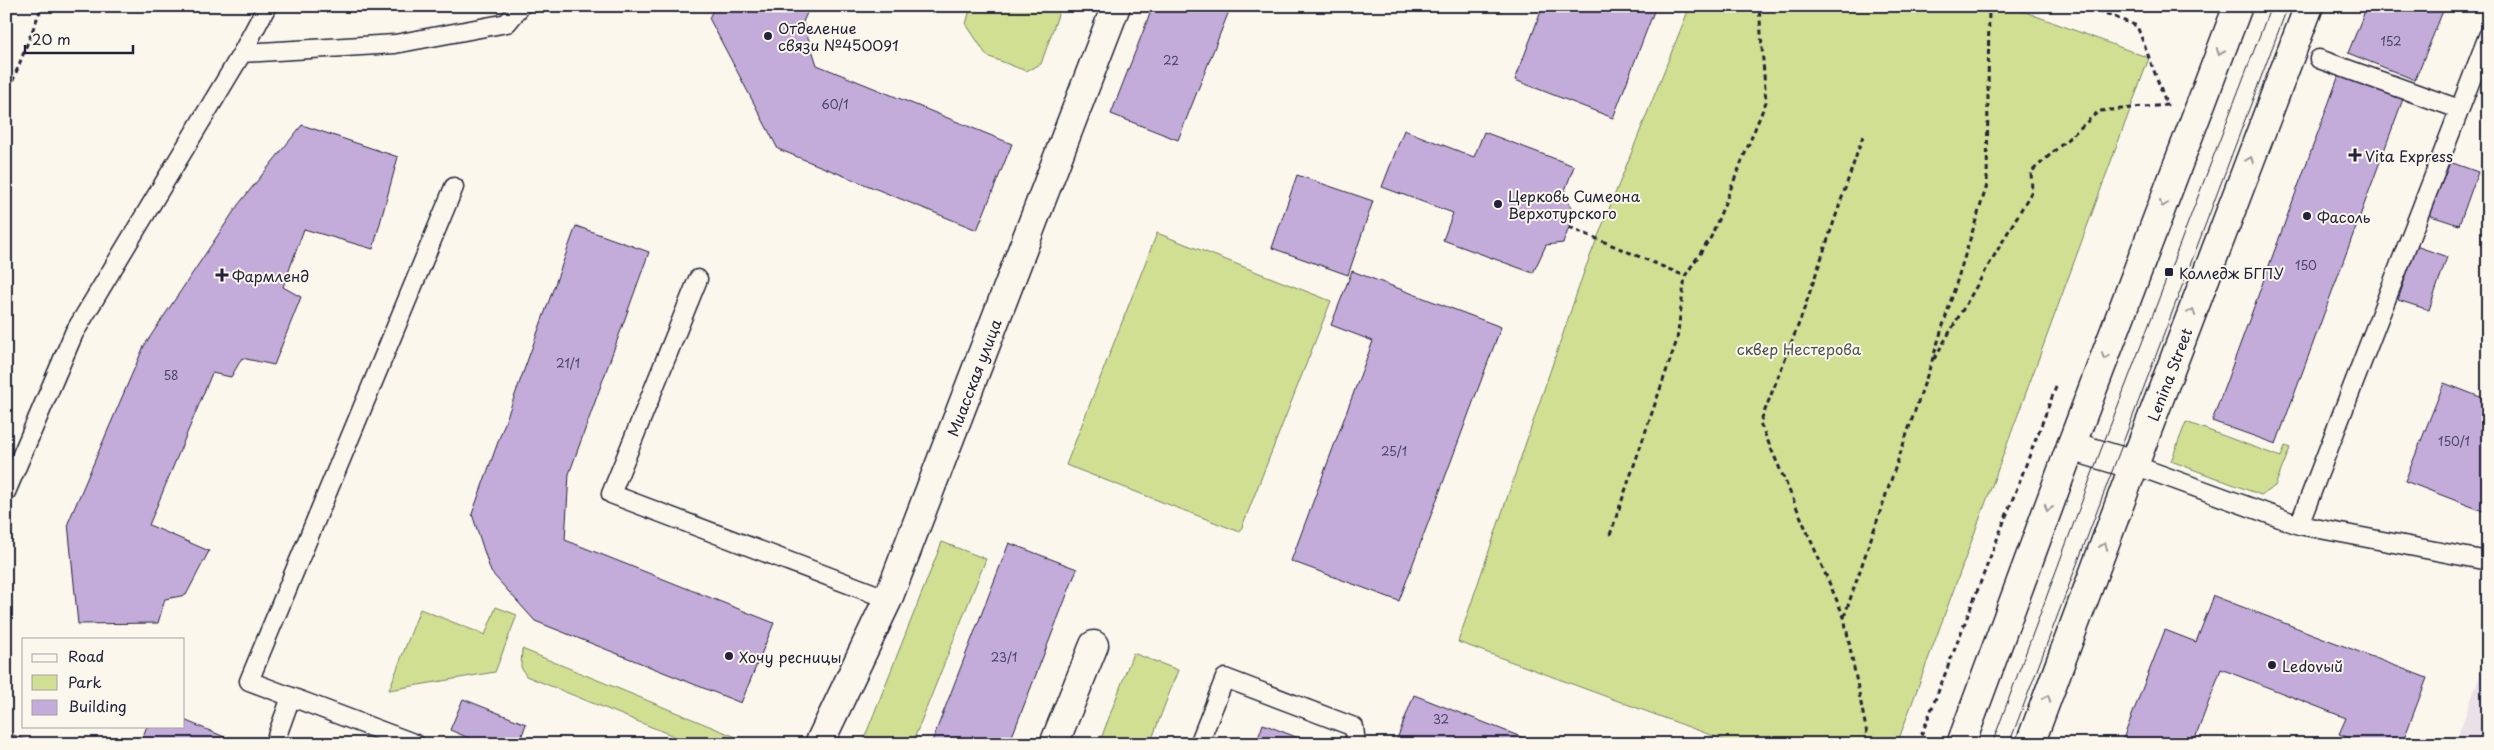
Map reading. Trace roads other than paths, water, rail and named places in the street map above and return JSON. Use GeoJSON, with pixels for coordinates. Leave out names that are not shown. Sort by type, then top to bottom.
{"type":"FeatureCollection","features":[{"type":"Feature","properties":{"kind":"street","name":"Миасская улица"},"geometry":{"type":"LineString","coordinates":[[819,744],[888,599],[1116,6]]}},
{"type":"Feature","properties":{"kind":"street"},"geometry":{"type":"LineString","coordinates":[[1961,744],[2071,446],[2238,6]]}},
{"type":"Feature","properties":{"kind":"street","name":"Lenina Street"},"geometry":{"type":"LineString","coordinates":[[2030,744],[2309,6]]}},
{"type":"Feature","properties":{"kind":"street"},"geometry":{"type":"LineString","coordinates":[[2071,446],[2134,465]]}},
{"type":"Feature","properties":{"kind":"street"},"geometry":{"type":"LineString","coordinates":[[1054,744],[1094,645]]}},
{"type":"Feature","properties":{"kind":"lane"},"geometry":{"type":"LineString","coordinates":[[6,492],[74,332],[242,53],[267,6]]}},
{"type":"Feature","properties":{"kind":"lane"},"geometry":{"type":"LineString","coordinates":[[242,53],[395,44],[507,23],[521,6]]}},
{"type":"Feature","properties":{"kind":"lane"},"geometry":{"type":"LineString","coordinates":[[2299,524],[2488,36]]}},
{"type":"Feature","properties":{"kind":"lane"},"geometry":{"type":"LineString","coordinates":[[2319,58],[2460,109]]}},
{"type":"Feature","properties":{"kind":"lane"},"geometry":{"type":"LineString","coordinates":[[416,744],[248,681],[454,187]]}},
{"type":"Feature","properties":{"kind":"lane"},"geometry":{"type":"LineString","coordinates":[[698,279],[611,494],[888,599]]}},
{"type":"Feature","properties":{"kind":"lane"},"geometry":{"type":"LineString","coordinates":[[2134,465],[2299,524],[2488,561]]}},
{"type":"Feature","properties":{"kind":"lane"},"geometry":{"type":"LineString","coordinates":[[1199,744],[1225,678],[1354,727],[1356,744]]}},
{"type":"Feature","properties":{"kind":"lane"},"geometry":{"type":"LineString","coordinates":[[274,744],[292,697]]}},
{"type":"Feature","properties":{"kind":"tram line"},"geometry":{"type":"LineString","coordinates":[[1992,744],[2099,455],[2271,6]]}},
{"type":"Feature","properties":{"kind":"tram line"},"geometry":{"type":"LineString","coordinates":[[2009,744],[2288,6]]}},
{"type":"Feature","properties":{"kind":"place","name":"Отделение связи №450091"},"geometry":{"type":"Point","coordinates":[768,36]}},
{"type":"Feature","properties":{"kind":"place","name":"Vita Express"},"geometry":{"type":"Point","coordinates":[2355,155]}},
{"type":"Feature","properties":{"kind":"place","name":"Церковь Симеона Верхотурского"},"geometry":{"type":"Point","coordinates":[1498,204]}},
{"type":"Feature","properties":{"kind":"place","name":"Фасоль"},"geometry":{"type":"Point","coordinates":[2307,216]}},
{"type":"Feature","properties":{"kind":"place","name":"Колледж БГПУ"},"geometry":{"type":"Point","coordinates":[2169,272]}},
{"type":"Feature","properties":{"kind":"place","name":"Фармленд"},"geometry":{"type":"Point","coordinates":[222,275]}},
{"type":"Feature","properties":{"kind":"place","name":"Хочу ресницы"},"geometry":{"type":"Point","coordinates":[729,656]}},
{"type":"Feature","properties":{"kind":"place","name":"Ledovый"},"geometry":{"type":"Point","coordinates":[2272,665]}},
{"type":"Feature","properties":{"kind":"park label","name":"сквер Нестерова"},"geometry":{"type":"Point","coordinates":[1799,348]}}]}
